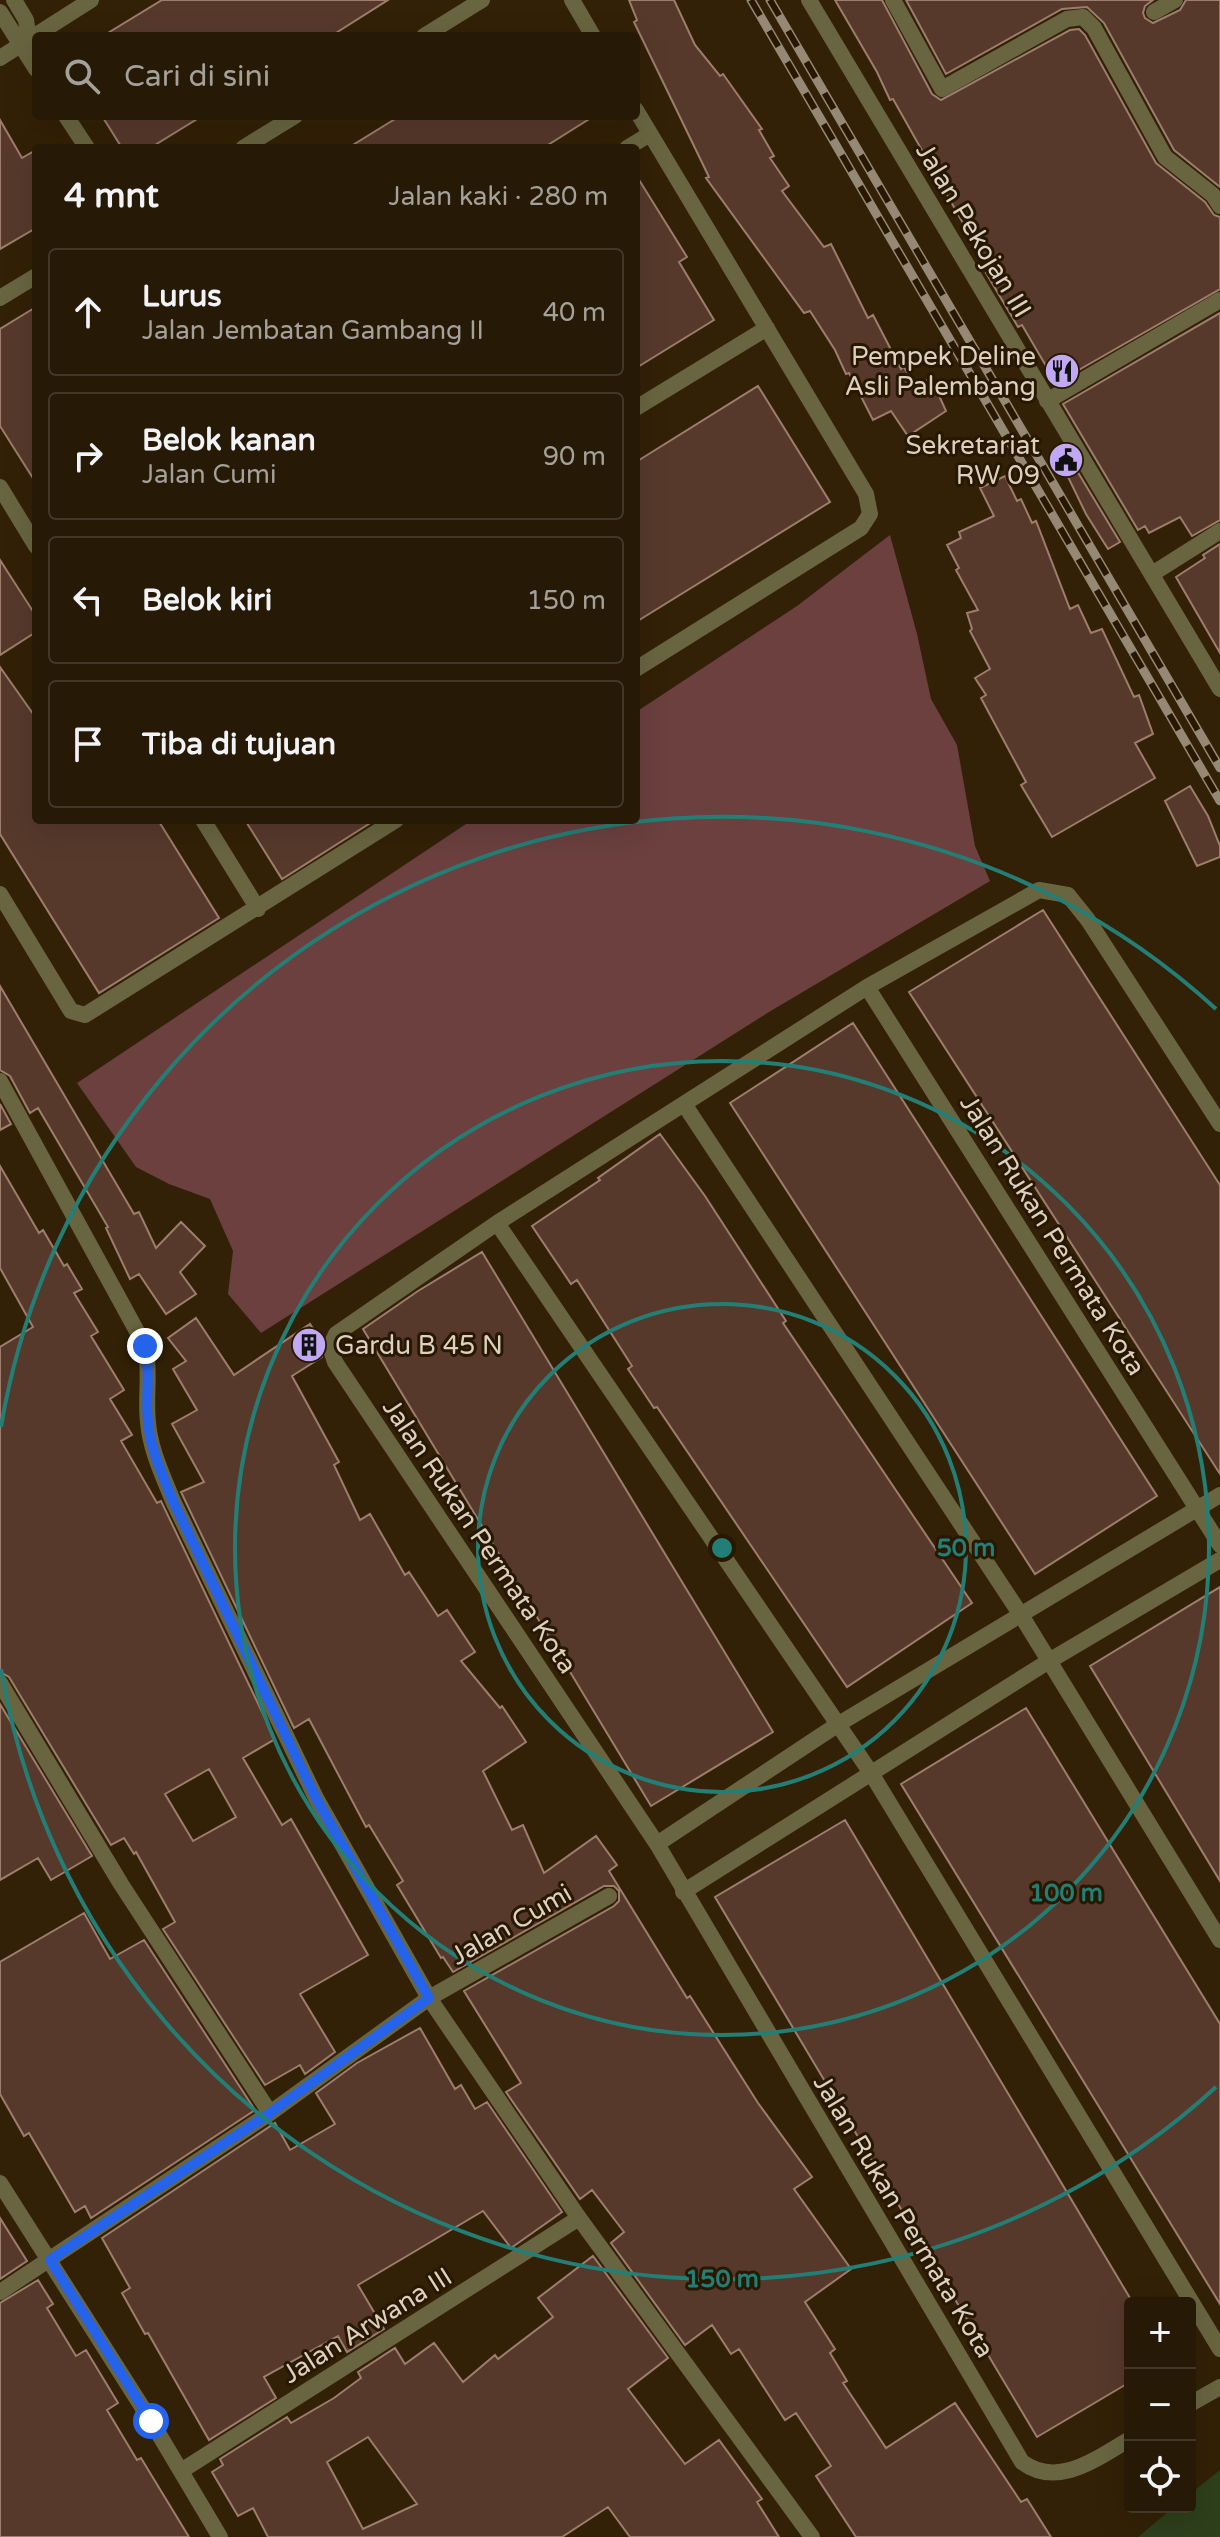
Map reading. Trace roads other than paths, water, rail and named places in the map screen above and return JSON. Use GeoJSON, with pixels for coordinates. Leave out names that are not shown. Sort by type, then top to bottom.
{"type":"FeatureCollection","features":[{"type":"Feature","properties":{"kind":"street"},"geometry":{"type":"LineString","coordinates":[[14,0],[26,20],[24,43]]}},
{"type":"Feature","properties":{"kind":"street"},"geometry":{"type":"LineString","coordinates":[[41,32],[91,0]]}},
{"type":"Feature","properties":{"kind":"street"},"geometry":{"type":"LineString","coordinates":[[430,32],[482,0]]}},
{"type":"Feature","properties":{"kind":"street"},"geometry":{"type":"LineString","coordinates":[[572,0],[591,32]]}},
{"type":"Feature","properties":{"kind":"street","name":"Jalan Pekojan III"},"geometry":{"type":"LineString","coordinates":[[809,0],[1220,689]]}},
{"type":"Feature","properties":{"kind":"street"},"geometry":{"type":"LineString","coordinates":[[893,0],[942,89],[1067,19],[1083,17],[1094,28],[1165,157],[1213,195],[1220,206]]}},
{"type":"Feature","properties":{"kind":"street"},"geometry":{"type":"LineString","coordinates":[[1154,12],[1175,0]]}},
{"type":"Feature","properties":{"kind":"street"},"geometry":{"type":"LineString","coordinates":[[0,12],[24,43],[32,60]]}},
{"type":"Feature","properties":{"kind":"street"},"geometry":{"type":"LineString","coordinates":[[0,58],[32,38]]}},
{"type":"Feature","properties":{"kind":"street"},"geometry":{"type":"LineString","coordinates":[[640,117],[866,494],[870,514],[861,528],[640,666]]}},
{"type":"Feature","properties":{"kind":"street"},"geometry":{"type":"LineString","coordinates":[[69,120],[84,144]]}},
{"type":"Feature","properties":{"kind":"street"},"geometry":{"type":"LineString","coordinates":[[250,144],[288,120]]}},
{"type":"Feature","properties":{"kind":"street"},"geometry":{"type":"LineString","coordinates":[[634,144],[650,134]]}},
{"type":"Feature","properties":{"kind":"street"},"geometry":{"type":"LineString","coordinates":[[0,298],[32,278]]}},
{"type":"Feature","properties":{"kind":"street"},"geometry":{"type":"LineString","coordinates":[[1047,401],[1220,300]]}},
{"type":"Feature","properties":{"kind":"street"},"geometry":{"type":"LineString","coordinates":[[640,406],[767,328]]}},
{"type":"Feature","properties":{"kind":"street"},"geometry":{"type":"LineString","coordinates":[[0,487],[32,539]]}},
{"type":"Feature","properties":{"kind":"street"},"geometry":{"type":"LineString","coordinates":[[1152,574],[1220,531]]}},
{"type":"Feature","properties":{"kind":"street"},"geometry":{"type":"LineString","coordinates":[[205,824],[258,909]]}},
{"type":"Feature","properties":{"kind":"street"},"geometry":{"type":"LineString","coordinates":[[0,894],[71,1011],[85,1015],[390,824]]}},
{"type":"Feature","properties":{"kind":"street","name":"Jalan Rukan Permata Kota"},"geometry":{"type":"LineString","coordinates":[[1126,2441],[1072,2472],[1033,2470],[1022,2462],[657,1844],[335,1362],[330,1347],[336,1334],[497,1223],[867,987],[1039,890],[1068,895],[1088,920],[1220,1124]]}},
{"type":"Feature","properties":{"kind":"street","name":"Jalan Rukan Permata Kota"},"geometry":{"type":"LineString","coordinates":[[867,987],[1220,1545]]}},
{"type":"Feature","properties":{"kind":"street"},"geometry":{"type":"LineString","coordinates":[[0,1081],[145,1346],[150,1364],[148,1423],[160,1467],[173,1501],[316,1798],[429,1998],[579,2218],[812,2537]]}},
{"type":"Feature","properties":{"kind":"street"},"geometry":{"type":"LineString","coordinates":[[684,1104],[1021,1615],[1220,1940]]}},
{"type":"Feature","properties":{"kind":"street"},"geometry":{"type":"LineString","coordinates":[[497,1223],[871,1773],[1220,2349]]}},
{"type":"Feature","properties":{"kind":"street"},"geometry":{"type":"LineString","coordinates":[[657,1844],[837,1725],[1220,1495]]}},
{"type":"Feature","properties":{"kind":"street"},"geometry":{"type":"LineString","coordinates":[[683,1892],[1049,1661],[1220,1560]]}},
{"type":"Feature","properties":{"kind":"street"},"geometry":{"type":"LineString","coordinates":[[0,1683],[121,1884],[270,2113]]}},
{"type":"Feature","properties":{"kind":"street","name":"Jalan Cumi"},"geometry":{"type":"LineString","coordinates":[[0,2292],[270,2113],[429,1998],[609,1896]]}},
{"type":"Feature","properties":{"kind":"street"},"geometry":{"type":"LineString","coordinates":[[0,2183],[220,2537]]}},
{"type":"Feature","properties":{"kind":"street","name":"Jalan Arwana III"},"geometry":{"type":"LineString","coordinates":[[181,2471],[579,2218]]}},
{"type":"Feature","properties":{"kind":"street"},"geometry":{"type":"LineString","coordinates":[[1196,2401],[1220,2387]]}},
{"type":"Feature","properties":{"kind":"railway"},"geometry":{"type":"LineString","coordinates":[[751,0],[1220,801]]}},
{"type":"Feature","properties":{"kind":"railway"},"geometry":{"type":"LineString","coordinates":[[770,0],[1220,768]]}},
{"type":"Feature","properties":{"kind":"place","name":"Pempek Deline Asli Palembang"},"geometry":{"type":"Point","coordinates":[1062,371]}},
{"type":"Feature","properties":{"kind":"place","name":"Sekretariat RW 09"},"geometry":{"type":"Point","coordinates":[1066,460]}},
{"type":"Feature","properties":{"kind":"place","name":"Gardu B 45 N"},"geometry":{"type":"Point","coordinates":[309,1345]}}]}
